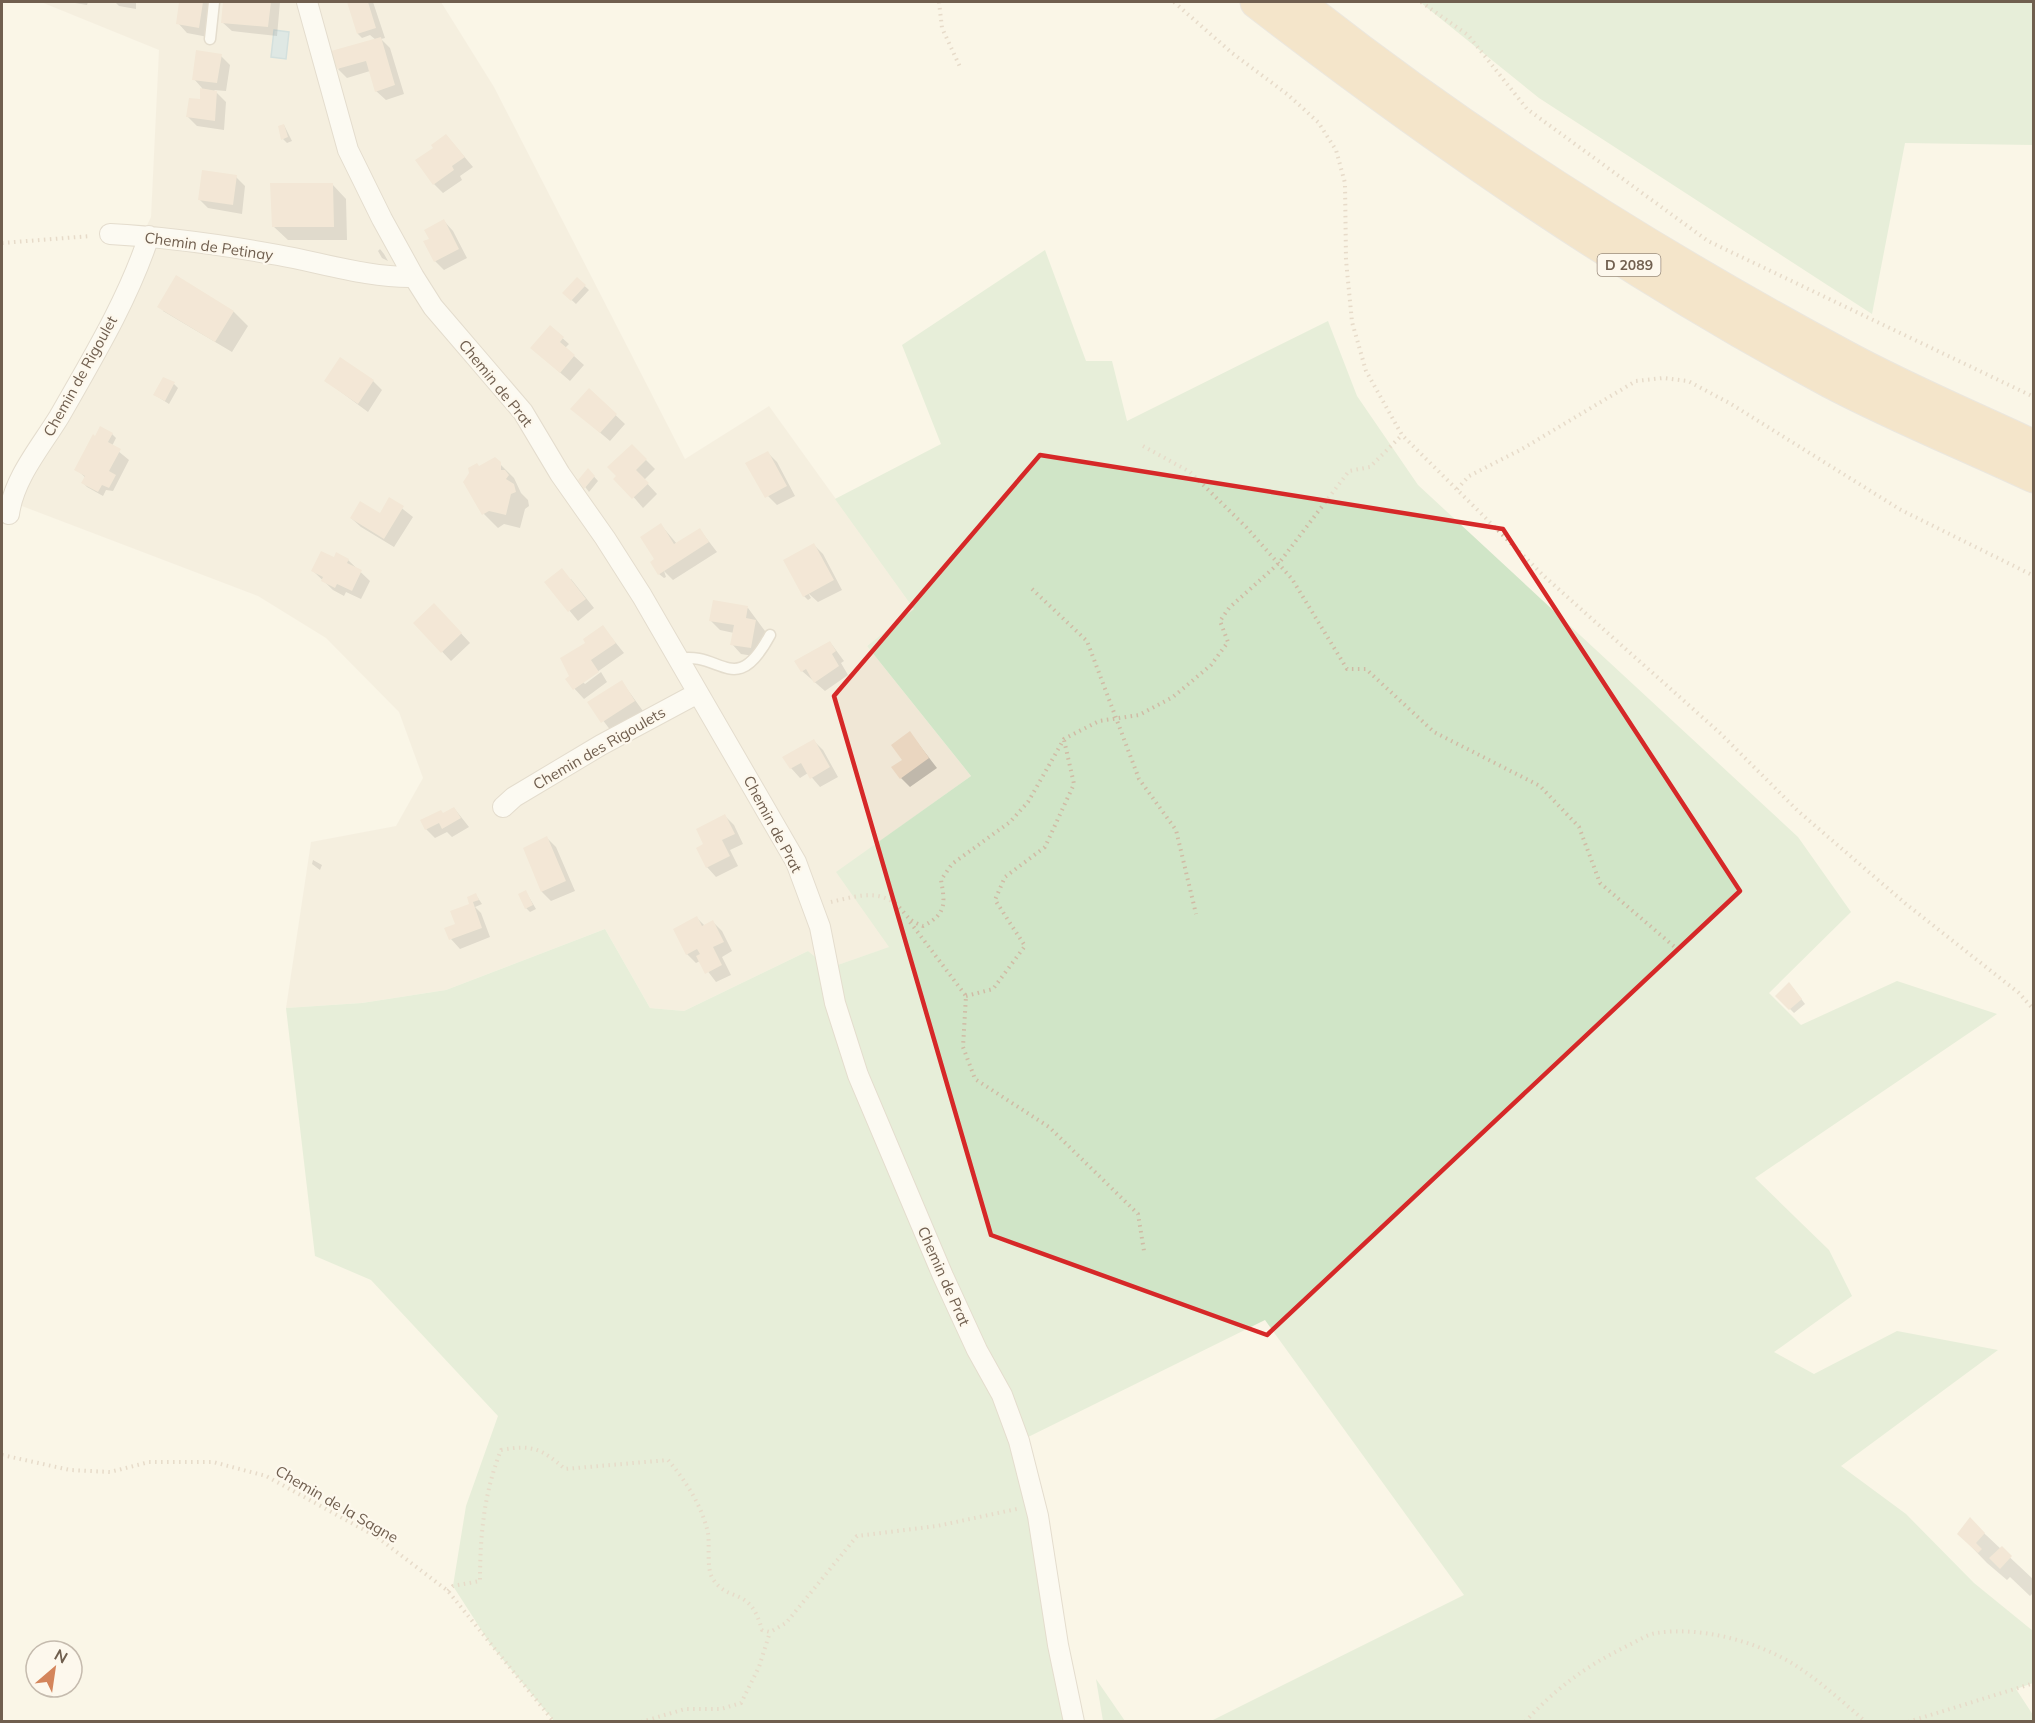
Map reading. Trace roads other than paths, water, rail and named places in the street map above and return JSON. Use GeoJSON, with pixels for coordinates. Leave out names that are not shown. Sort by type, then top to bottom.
{"type":"FeatureCollection","features":[{"type":"Feature","properties":{"kind":"highway","name":"D 2089"},"geometry":{"type":"LineString","coordinates":[[1257,2],[1479,167],[1641,273],[1832,382],[2034,476]]}},
{"type":"Feature","properties":{"kind":"highway","name":"D 2089"},"geometry":{"type":"LineString","coordinates":[[1297,2],[1506,156],[1656,251],[1843,356],[2034,447]]}},
{"type":"Feature","properties":{"kind":"street","name":"Chemin de Prat"},"geometry":{"type":"LineString","coordinates":[[307,2],[348,150],[414,277],[433,307],[523,412],[560,474],[642,596],[796,862],[820,927],[835,1003],[858,1075],[943,1276],[977,1350],[1002,1395],[1019,1441],[1048,1570],[1058,1645],[1074,1722]]}},
{"type":"Feature","properties":{"kind":"street","name":"Chemin de Petinay"},"geometry":{"type":"LineString","coordinates":[[110,234],[149,236],[276,255],[391,277],[414,277]]}},
{"type":"Feature","properties":{"kind":"street","name":"Chemin de Rigoulet"},"geometry":{"type":"LineString","coordinates":[[9,514],[12,494],[120,306],[137,272],[149,236]]}},
{"type":"Feature","properties":{"kind":"street","name":"Chemin des Rigoulets"},"geometry":{"type":"LineString","coordinates":[[503,807],[514,797],[601,745],[698,693]]}},
{"type":"Feature","properties":{"kind":"lane"},"geometry":{"type":"LineString","coordinates":[[210,39],[214,2]]}},
{"type":"Feature","properties":{"kind":"lane"},"geometry":{"type":"LineString","coordinates":[[678,658],[692,656],[720,668],[747,665],[757,658],[770,635]]}},
{"type":"Feature","properties":{"kind":"water"},"geometry":{"type":"Polygon","coordinates":[[[274,30],[289,32],[286,59],[271,57],[274,30]]]}}]}
